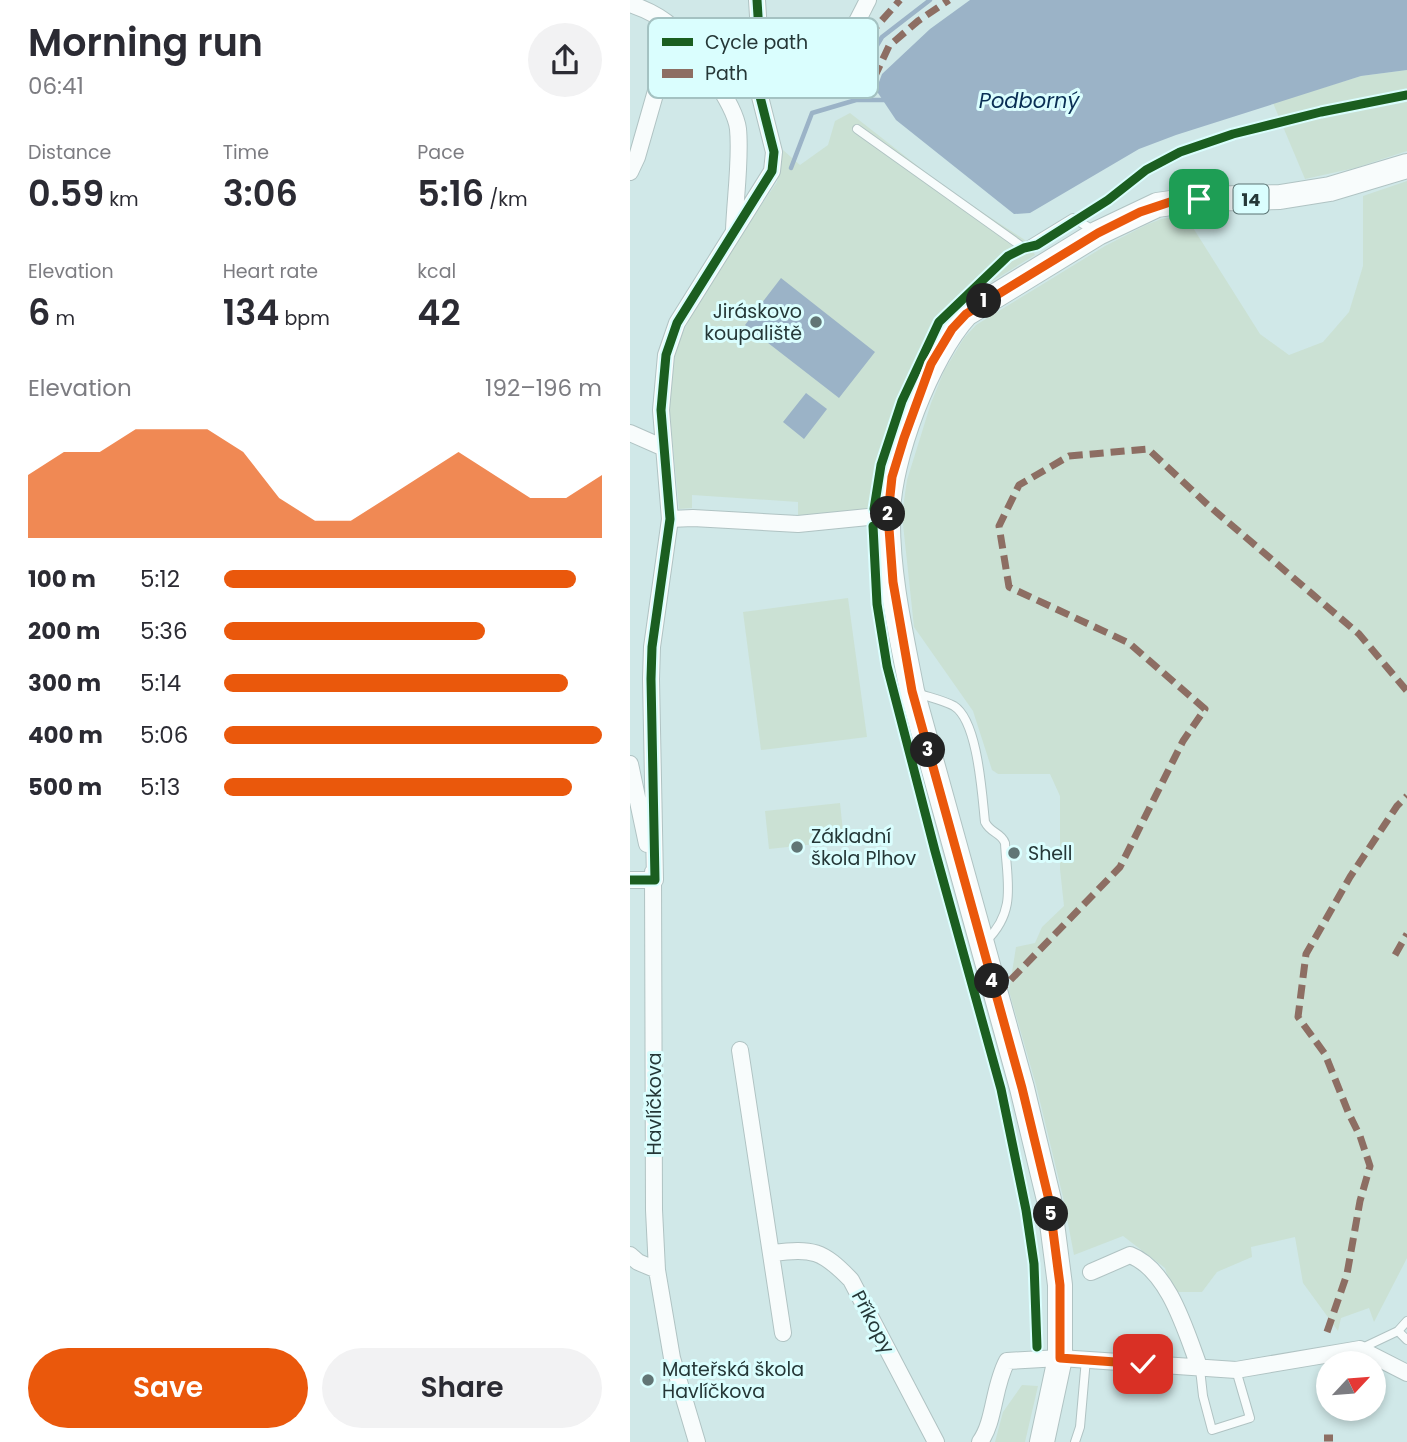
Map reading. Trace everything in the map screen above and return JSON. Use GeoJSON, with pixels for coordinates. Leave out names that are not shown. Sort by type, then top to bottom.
{"type":"FeatureCollection","features":[{"type":"Feature","properties":{"kind":"main road","name":"14"},"geometry":{"type":"LineString","coordinates":[[1042,1442],[1060,1358],[1060,1285],[1049,1200],[1022,1088],[912,691],[893,582],[888,515],[892,477],[931,364],[952,329],[982,302],[1098,233],[1140,212],[1170,202],[1199,199],[1248,200],[1318,191],[1359,182],[1407,166]]}},
{"type":"Feature","properties":{"kind":"street"},"geometry":{"type":"LineString","coordinates":[[757,0],[759,18]]}},
{"type":"Feature","properties":{"kind":"street"},"geometry":{"type":"LineString","coordinates":[[858,18],[868,0]]}},
{"type":"Feature","properties":{"kind":"street"},"geometry":{"type":"LineString","coordinates":[[630,4],[643,8],[658,18]]}},
{"type":"Feature","properties":{"kind":"street"},"geometry":{"type":"LineString","coordinates":[[630,172],[638,157],[654,98]]}},
{"type":"Feature","properties":{"kind":"street"},"geometry":{"type":"LineString","coordinates":[[728,98],[738,129],[733,233]]}},
{"type":"Feature","properties":{"kind":"street"},"geometry":{"type":"LineString","coordinates":[[630,880],[655,880],[652,647],[670,519],[661,410],[666,355],[677,323],[772,172],[774,152],[760,98]]}},
{"type":"Feature","properties":{"kind":"street"},"geometry":{"type":"LineString","coordinates":[[630,433],[664,448]]}},
{"type":"Feature","properties":{"kind":"street"},"geometry":{"type":"LineString","coordinates":[[670,519],[798,524],[888,515]]}},
{"type":"Feature","properties":{"kind":"street","name":"Havlíčkova"},"geometry":{"type":"LineString","coordinates":[[630,764],[655,880],[654,1210],[657,1269],[672,1358],[692,1440]]}},
{"type":"Feature","properties":{"kind":"street"},"geometry":{"type":"LineString","coordinates":[[740,1050],[783,1333]]}},
{"type":"Feature","properties":{"kind":"street","name":"Příkopy"},"geometry":{"type":"LineString","coordinates":[[772,1253],[801,1249],[814,1252],[832,1261],[851,1280],[936,1442]]}},
{"type":"Feature","properties":{"kind":"street"},"geometry":{"type":"LineString","coordinates":[[630,1255],[638,1262],[657,1269]]}},
{"type":"Feature","properties":{"kind":"street"},"geometry":{"type":"LineString","coordinates":[[1091,1272],[1130,1255],[1142,1260],[1162,1283],[1179,1313],[1200,1368]]}},
{"type":"Feature","properties":{"kind":"street"},"geometry":{"type":"LineString","coordinates":[[980,1442],[987,1432],[998,1376],[1007,1360],[1086,1359],[1236,1370],[1360,1349],[1407,1373]]}},
{"type":"Feature","properties":{"kind":"lane"},"geometry":{"type":"LineString","coordinates":[[857,129],[1024,248],[1073,218],[1098,233]]}},
{"type":"Feature","properties":{"kind":"lane"},"geometry":{"type":"LineString","coordinates":[[912,691],[956,707],[971,732],[980,766],[985,822],[989,830],[999,835],[1005,843],[1008,908],[998,930],[981,945]]}},
{"type":"Feature","properties":{"kind":"lane"},"geometry":{"type":"LineString","coordinates":[[1360,1349],[1398,1331],[1407,1321]]}},
{"type":"Feature","properties":{"kind":"lane"},"geometry":{"type":"LineString","coordinates":[[1398,1331],[1407,1340]]}},
{"type":"Feature","properties":{"kind":"lane"},"geometry":{"type":"LineString","coordinates":[[1075,1442],[1080,1427],[1086,1359]]}},
{"type":"Feature","properties":{"kind":"lane"},"geometry":{"type":"LineString","coordinates":[[1200,1368],[1203,1396],[1212,1430],[1250,1418],[1236,1370]]}},
{"type":"Feature","properties":{"kind":"green space"},"geometry":{"type":"Polygon","coordinates":[[[1407,70],[1407,151],[1355,168],[1305,179],[1273,103],[1361,76],[1407,70]]]}},
{"type":"Feature","properties":{"kind":"green space","name":"Jiráskovo koupaliště"},"geometry":{"type":"Polygon","coordinates":[[[850,113],[947,189],[1028,242],[1035,255],[958,302],[928,342],[878,461],[871,509],[798,516],[798,502],[692,495],[692,508],[679,509],[668,394],[672,355],[704,289],[777,182],[783,150],[800,165],[828,145],[835,121],[850,113]]]}},
{"type":"Feature","properties":{"kind":"green space"},"geometry":{"type":"Polygon","coordinates":[[[1407,181],[1407,1258],[1374,1322],[1369,1308],[1341,1318],[1338,1331],[1303,1283],[1295,1237],[1251,1247],[1252,1257],[1217,1272],[1202,1292],[1172,1292],[1165,1268],[1123,1236],[1074,1255],[1036,1085],[1009,991],[1016,947],[1035,943],[1042,927],[1064,906],[1060,869],[1060,796],[1050,774],[998,774],[992,770],[973,711],[914,627],[902,515],[907,480],[931,403],[944,371],[964,338],[976,325],[1105,246],[1161,219],[1185,215],[1260,334],[1289,355],[1323,342],[1349,312],[1363,266],[1363,196],[1407,181]]]}},
{"type":"Feature","properties":{"kind":"green space"},"geometry":{"type":"Polygon","coordinates":[[[848,598],[867,737],[761,750],[743,612],[848,598]]]}},
{"type":"Feature","properties":{"kind":"green space"},"geometry":{"type":"Polygon","coordinates":[[[840,803],[844,841],[769,849],[765,811],[840,803]]]}},
{"type":"Feature","properties":{"kind":"green space"},"geometry":{"type":"Polygon","coordinates":[[[1022,1385],[1038,1386],[1025,1442],[995,1442],[1003,1412],[1022,1385]]]}},
{"type":"Feature","properties":{"kind":"water","name":"Podborný"},"geometry":{"type":"Polygon","coordinates":[[[970,0],[1407,0],[1407,70],[1361,76],[1176,135],[1139,149],[1030,213],[1014,214],[896,120],[878,93],[882,74],[930,29],[970,0]]]}},
{"type":"Feature","properties":{"kind":"water"},"geometry":{"type":"Polygon","coordinates":[[[781,278],[875,352],[839,398],[745,325],[781,278]]]}},
{"type":"Feature","properties":{"kind":"water"},"geometry":{"type":"Polygon","coordinates":[[[806,393],[827,409],[804,439],[783,422],[806,393]]]}},
{"type":"Feature","properties":{"kind":"waterway"},"geometry":{"type":"LineString","coordinates":[[878,44],[882,37],[930,0]]}},
{"type":"Feature","properties":{"kind":"waterway"},"geometry":{"type":"LineString","coordinates":[[791,168],[812,113],[856,100],[887,100]]}},
{"type":"Feature","properties":{"kind":"marked path"},"geometry":{"type":"LineString","coordinates":[[878,25],[900,0]]}},
{"type":"Feature","properties":{"kind":"marked path"},"geometry":{"type":"LineString","coordinates":[[878,69],[889,46],[918,21],[949,0]]}},
{"type":"Feature","properties":{"kind":"marked path"},"geometry":{"type":"LineString","coordinates":[[996,995],[1120,867],[1183,741],[1205,709],[1129,643],[1009,587],[999,526],[1019,485],[1069,456],[1148,449],[1208,505],[1359,634],[1407,691]]}},
{"type":"Feature","properties":{"kind":"marked path"},"geometry":{"type":"LineString","coordinates":[[1327,1332],[1347,1274],[1360,1201],[1370,1166],[1325,1054],[1298,1017],[1306,954],[1350,877],[1397,806],[1407,796]]}},
{"type":"Feature","properties":{"kind":"marked path"},"geometry":{"type":"LineString","coordinates":[[1395,955],[1407,934]]}},
{"type":"Feature","properties":{"kind":"marked path"},"geometry":{"type":"LineString","coordinates":[[1324,1438],[1333,1438]]}},
{"type":"Feature","properties":{"kind":"cycle path"},"geometry":{"type":"LineString","coordinates":[[757,0],[758,18]]}},
{"type":"Feature","properties":{"kind":"cycle path"},"geometry":{"type":"LineString","coordinates":[[874,509],[881,465],[902,401],[939,322],[1008,256],[1037,245],[1108,200],[1146,170],[1180,152],[1233,134],[1321,112],[1407,95]]}},
{"type":"Feature","properties":{"kind":"cycle path"},"geometry":{"type":"LineString","coordinates":[[630,880],[655,880],[651,679],[652,647],[670,519],[661,410],[666,355],[677,323],[772,171],[774,152],[760,98]]}},
{"type":"Feature","properties":{"kind":"cycle path"},"geometry":{"type":"LineString","coordinates":[[873,526],[877,604],[887,666],[1001,1089],[1026,1210],[1034,1264],[1037,1347]]}},
{"type":"Feature","properties":{"kind":"place","name":"Jiráskovo koupaliště"},"geometry":{"type":"Point","coordinates":[816,322]}},
{"type":"Feature","properties":{"kind":"place","name":"Základní škola Plhov"},"geometry":{"type":"Point","coordinates":[797,847]}},
{"type":"Feature","properties":{"kind":"place","name":"Shell"},"geometry":{"type":"Point","coordinates":[1014,853]}},
{"type":"Feature","properties":{"kind":"place","name":"Mateřská škola Havlíčkova"},"geometry":{"type":"Point","coordinates":[648,1380]}},
{"type":"Feature","properties":{"kind":"route"},"geometry":{"type":"LineString","coordinates":[[1143,1364],[1060,1358],[1060,1285],[1049,1200],[1022,1088],[912,691],[893,582],[888,515],[892,477],[931,364],[952,329],[966,314],[1098,233],[1140,212],[1170,202],[1199,199]]}}]}
